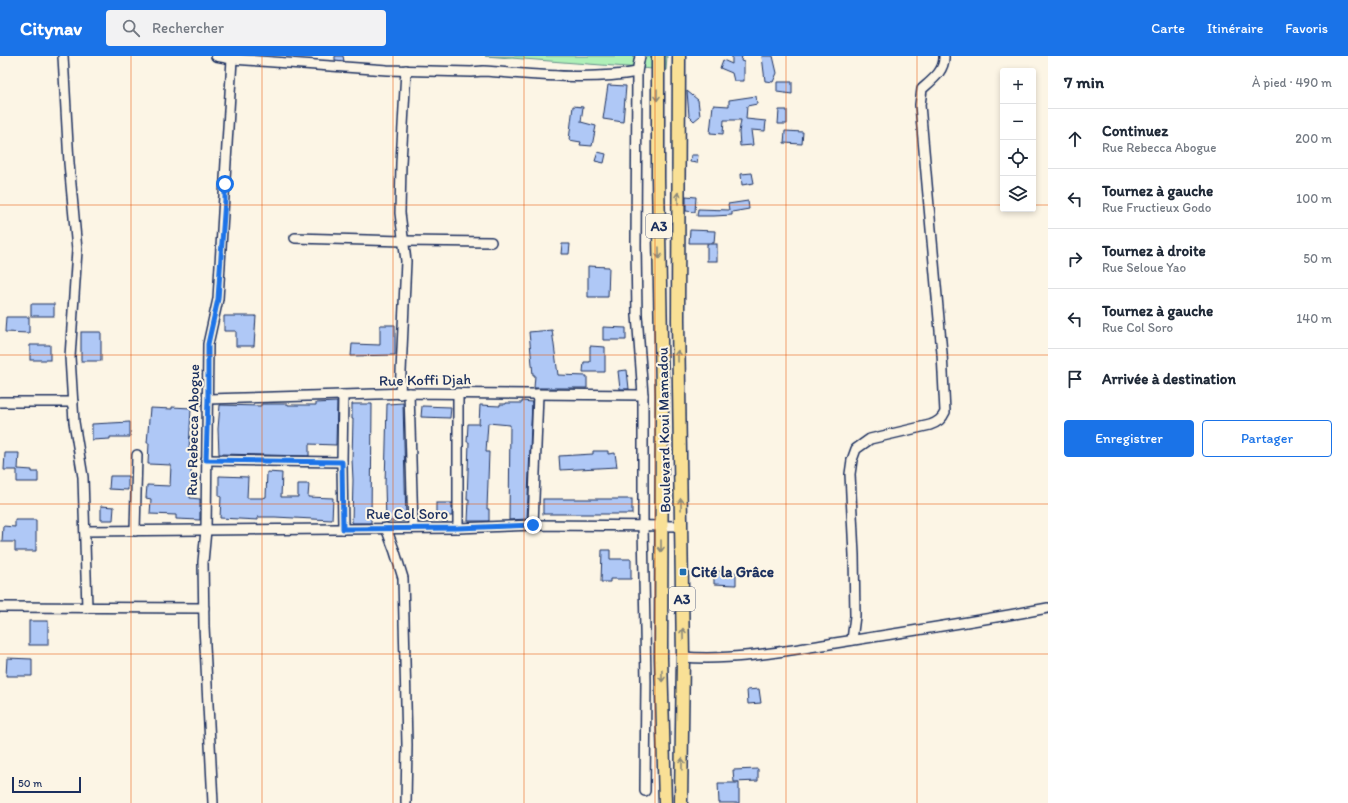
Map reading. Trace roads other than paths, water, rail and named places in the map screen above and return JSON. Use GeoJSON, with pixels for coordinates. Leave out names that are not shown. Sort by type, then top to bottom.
{"type":"FeatureCollection","features":[{"type":"Feature","properties":{"kind":"main road","name":"Boulevard Koui Mamadou"},"geometry":{"type":"LineString","coordinates":[[658,56],[658,170],[662,395],[661,658],[664,803]]}},
{"type":"Feature","properties":{"kind":"main road","name":"Boulevard Koui Mamadou"},"geometry":{"type":"LineString","coordinates":[[678,56],[678,320],[683,657],[681,803]]}},
{"type":"Feature","properties":{"kind":"main road"},"geometry":{"type":"LineString","coordinates":[[661,658],[683,657]]}},
{"type":"Feature","properties":{"kind":"street"},"geometry":{"type":"LineString","coordinates":[[63,56],[69,163],[77,250],[70,358],[74,422],[83,477],[87,608]]}},
{"type":"Feature","properties":{"kind":"street"},"geometry":{"type":"LineString","coordinates":[[216,56],[406,70],[483,71],[567,75],[620,75],[637,72]]}},
{"type":"Feature","properties":{"kind":"street"},"geometry":{"type":"LineString","coordinates":[[640,56],[637,72],[636,245],[637,315],[643,395],[643,526],[646,681],[645,791]]}},
{"type":"Feature","properties":{"kind":"street"},"geometry":{"type":"LineString","coordinates":[[852,640],[855,616],[854,555],[850,479],[852,460],[856,449],[870,439],[938,422],[943,418],[945,412],[942,353],[920,105],[922,89],[934,79],[943,67],[944,56]]}},
{"type":"Feature","properties":{"kind":"street","name":"Rue Rebecca Abogue"},"geometry":{"type":"LineString","coordinates":[[213,803],[203,562],[206,530],[208,344],[218,299],[232,58]]}},
{"type":"Feature","properties":{"kind":"street"},"geometry":{"type":"LineString","coordinates":[[400,394],[406,261],[400,206],[406,70]]}},
{"type":"Feature","properties":{"kind":"street"},"geometry":{"type":"LineString","coordinates":[[295,238],[491,242]]}},
{"type":"Feature","properties":{"kind":"street"},"geometry":{"type":"LineString","coordinates":[[409,393],[413,528]]}},
{"type":"Feature","properties":{"kind":"street","name":"Rue Koffi Djah"},"geometry":{"type":"LineString","coordinates":[[208,399],[409,393],[643,395]]}},
{"type":"Feature","properties":{"kind":"street"},"geometry":{"type":"LineString","coordinates":[[458,393],[458,528]]}},
{"type":"Feature","properties":{"kind":"street"},"geometry":{"type":"LineString","coordinates":[[533,525],[538,394]]}},
{"type":"Feature","properties":{"kind":"street"},"geometry":{"type":"LineString","coordinates":[[343,395],[343,529]]}},
{"type":"Feature","properties":{"kind":"street"},"geometry":{"type":"LineString","coordinates":[[0,402],[73,402]]}},
{"type":"Feature","properties":{"kind":"street"},"geometry":{"type":"LineString","coordinates":[[135,531],[138,455]]}},
{"type":"Feature","properties":{"kind":"street"},"geometry":{"type":"LineString","coordinates":[[206,460],[342,462]]}},
{"type":"Feature","properties":{"kind":"street","name":"Rue Col Soro"},"geometry":{"type":"LineString","coordinates":[[85,531],[458,528],[533,525],[681,526]]}},
{"type":"Feature","properties":{"kind":"street"},"geometry":{"type":"LineString","coordinates":[[386,528],[403,578],[407,745],[406,803]]}},
{"type":"Feature","properties":{"kind":"street"},"geometry":{"type":"LineString","coordinates":[[0,608],[204,608]]}},
{"type":"Feature","properties":{"kind":"street"},"geometry":{"type":"LineString","coordinates":[[683,657],[703,659],[757,655],[1048,608]]}},
{"type":"Feature","properties":{"kind":"place","name":"Cité la Grâce"},"geometry":{"type":"Point","coordinates":[683,572]}}]}
